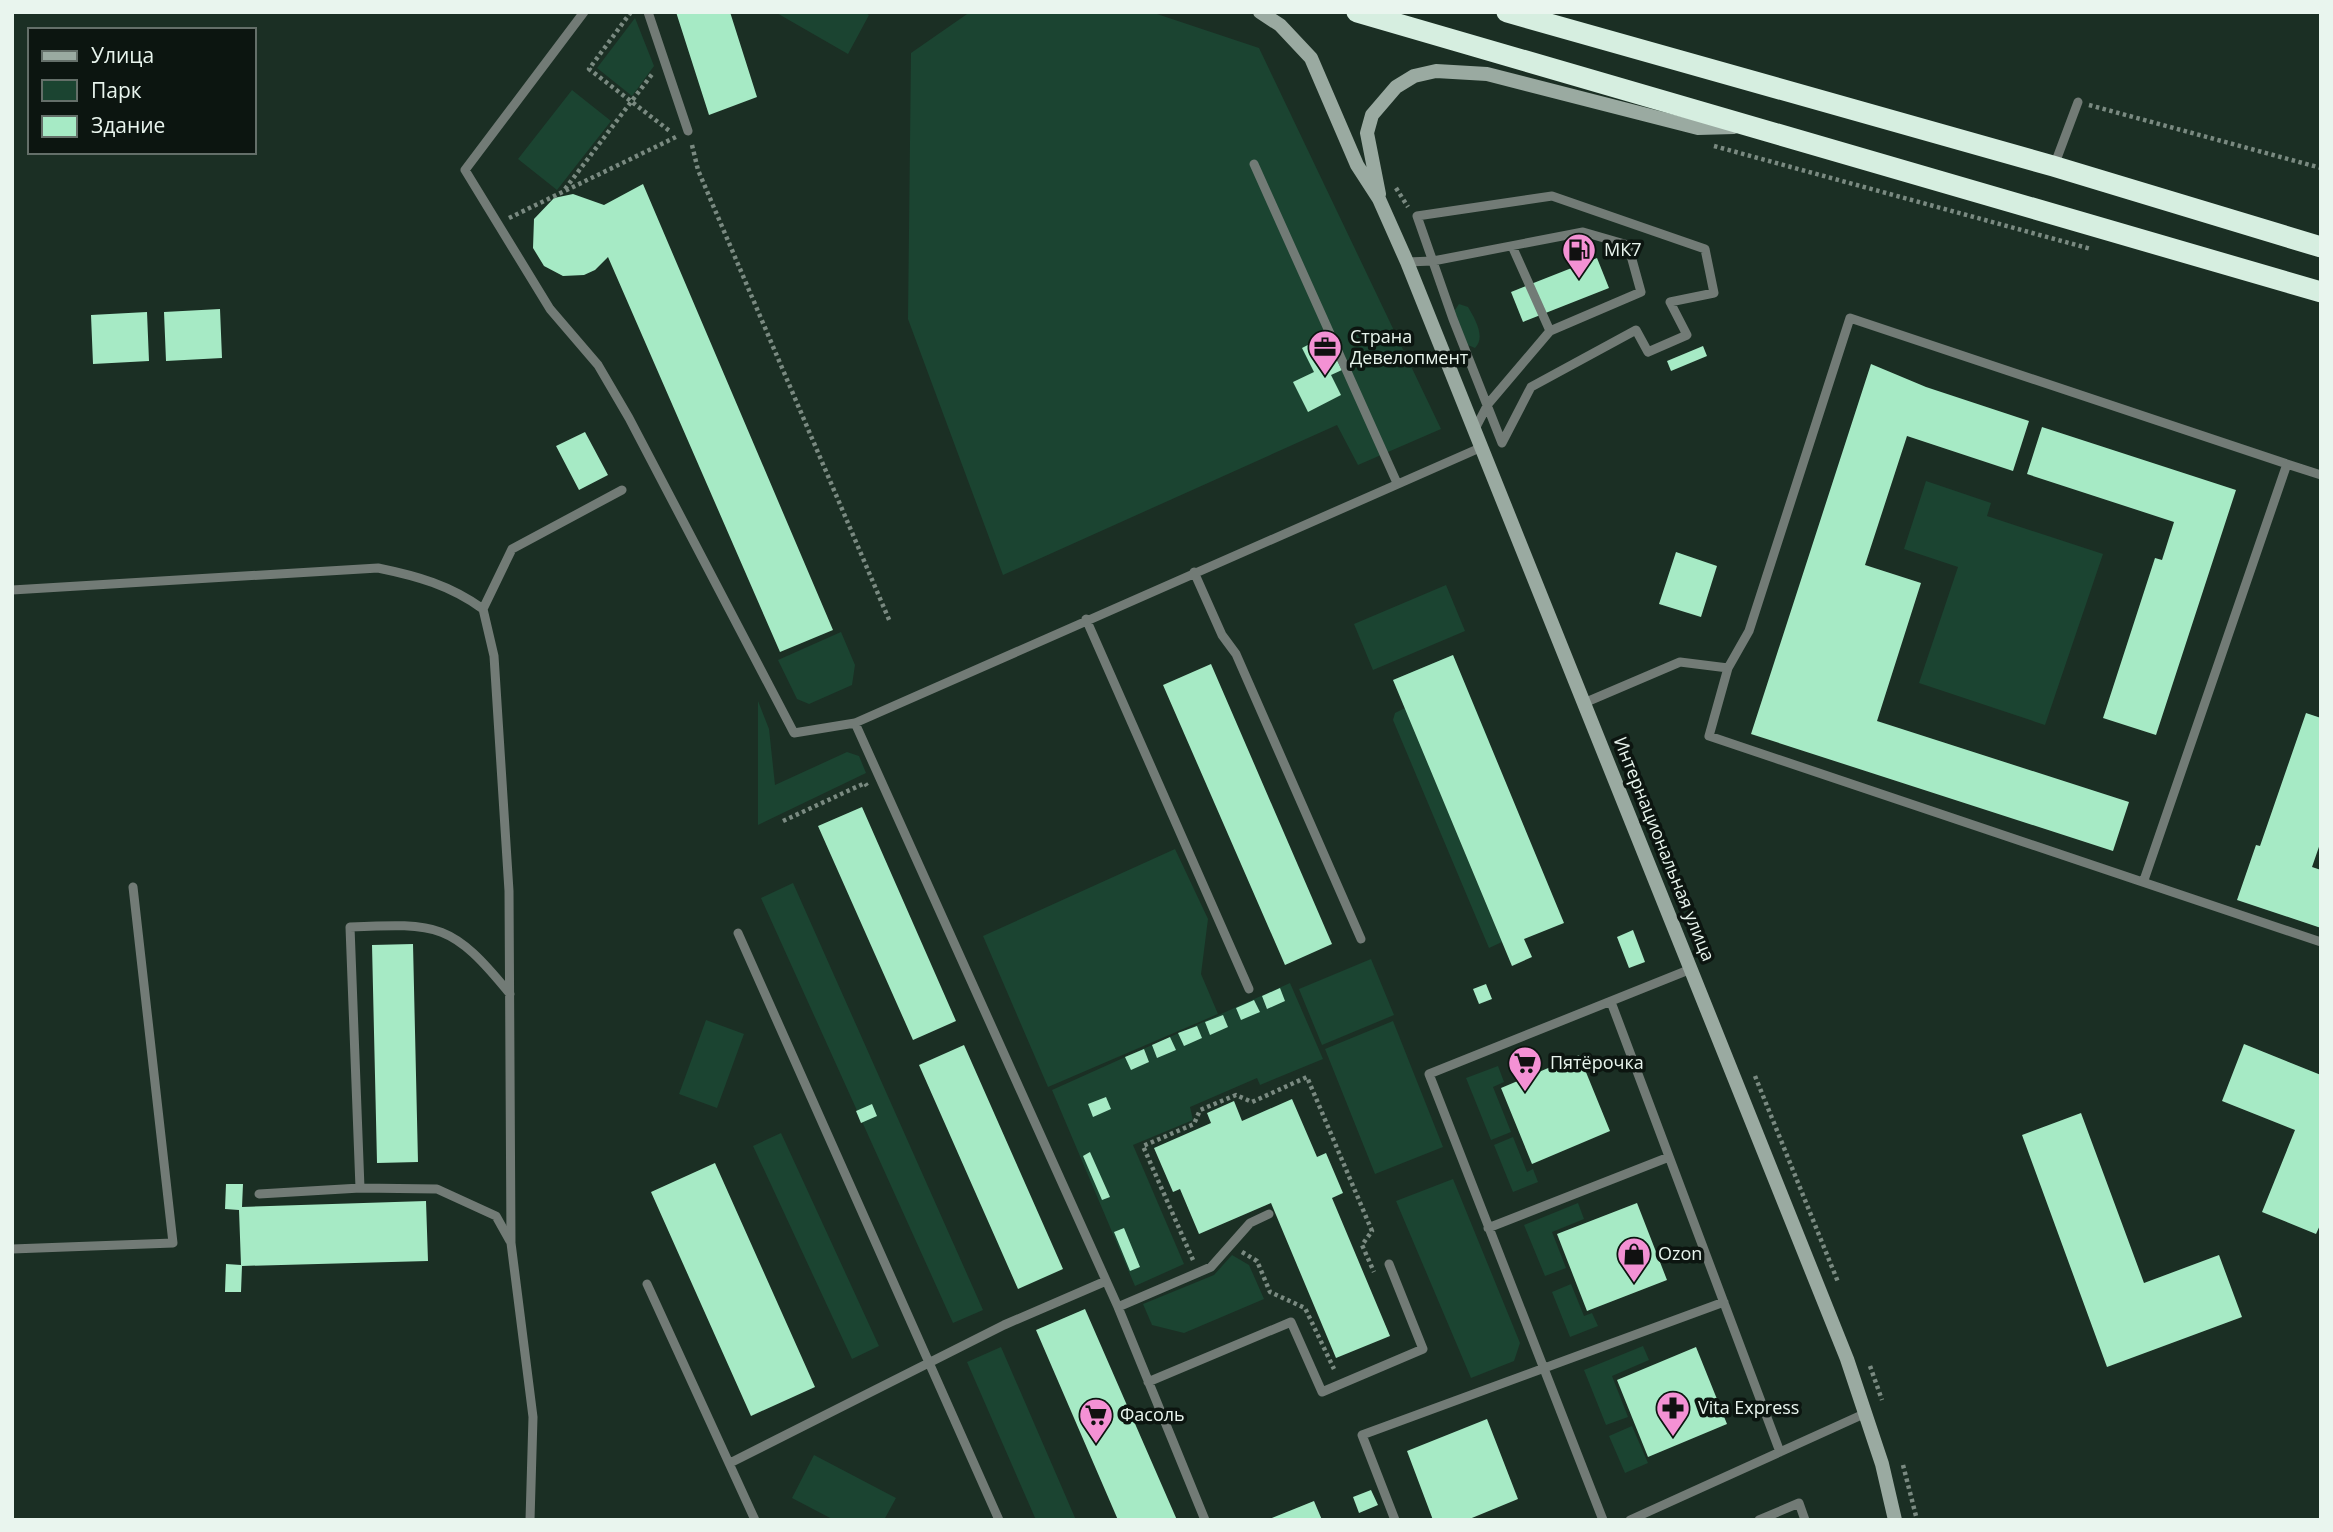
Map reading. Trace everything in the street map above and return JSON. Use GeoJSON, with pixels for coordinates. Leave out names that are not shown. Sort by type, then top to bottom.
{"type":"FeatureCollection","features":[{"type":"Feature","properties":{"kind":"highway"},"geometry":{"type":"LineString","coordinates":[[1357,12],[2321,292]]}},
{"type":"Feature","properties":{"kind":"highway"},"geometry":{"type":"LineString","coordinates":[[1507,12],[2053,166],[2321,247]]}},
{"type":"Feature","properties":{"kind":"street"},"geometry":{"type":"LineString","coordinates":[[1260,12],[1288,33],[1311,58],[1357,165],[1380,199]]}},
{"type":"Feature","properties":{"kind":"street"},"geometry":{"type":"LineString","coordinates":[[1380,199],[1367,134],[1372,116],[1396,87],[1414,76],[1436,71],[1487,74],[1698,128],[1755,127]]}},
{"type":"Feature","properties":{"kind":"street","name":"Интернациональная улица"},"geometry":{"type":"LineString","coordinates":[[1380,199],[1475,429],[1847,1359],[1866,1413],[1895,1520]]}},
{"type":"Feature","properties":{"kind":"lane"},"geometry":{"type":"LineString","coordinates":[[584,12],[465,170],[550,309],[598,365],[629,418],[794,733],[855,723],[1086,619],[1482,447]]}},
{"type":"Feature","properties":{"kind":"lane"},"geometry":{"type":"LineString","coordinates":[[648,12],[688,131]]}},
{"type":"Feature","properties":{"kind":"lane"},"geometry":{"type":"LineString","coordinates":[[2053,166],[2078,102]]}},
{"type":"Feature","properties":{"kind":"lane"},"geometry":{"type":"LineString","coordinates":[[1254,164],[1397,483]]}},
{"type":"Feature","properties":{"kind":"lane"},"geometry":{"type":"LineString","coordinates":[[1552,196],[1705,248],[1714,293],[1670,302],[1687,335],[1648,352],[1636,330],[1531,387],[1503,443],[1433,261],[1417,216],[1552,196]]}},
{"type":"Feature","properties":{"kind":"lane"},"geometry":{"type":"LineString","coordinates":[[1407,262],[1433,261],[1583,232],[1628,245],[1641,292],[1550,331],[1488,404],[1475,429]]}},
{"type":"Feature","properties":{"kind":"lane"},"geometry":{"type":"LineString","coordinates":[[1513,246],[1550,331]]}},
{"type":"Feature","properties":{"kind":"lane"},"geometry":{"type":"LineString","coordinates":[[2321,475],[1850,318],[1749,631],[1728,668],[1709,736],[2144,880],[2321,942]]}},
{"type":"Feature","properties":{"kind":"lane"},"geometry":{"type":"LineString","coordinates":[[2144,880],[2287,464]]}},
{"type":"Feature","properties":{"kind":"lane"},"geometry":{"type":"LineString","coordinates":[[530,1520],[533,1417],[511,1243],[509,891],[494,656],[483,609],[512,549],[622,490]]}},
{"type":"Feature","properties":{"kind":"lane"},"geometry":{"type":"LineString","coordinates":[[12,590],[378,568],[424,578],[460,592],[483,609]]}},
{"type":"Feature","properties":{"kind":"lane"},"geometry":{"type":"LineString","coordinates":[[1194,572],[1222,635],[1236,654],[1360,939]]}},
{"type":"Feature","properties":{"kind":"lane"},"geometry":{"type":"LineString","coordinates":[[1086,619],[1250,989]]}},
{"type":"Feature","properties":{"kind":"lane"},"geometry":{"type":"LineString","coordinates":[[1584,703],[1680,662],[1728,668]]}},
{"type":"Feature","properties":{"kind":"lane"},"geometry":{"type":"LineString","coordinates":[[855,723],[1107,1281],[1205,1520]]}},
{"type":"Feature","properties":{"kind":"lane"},"geometry":{"type":"LineString","coordinates":[[12,1249],[173,1243],[133,887]]}},
{"type":"Feature","properties":{"kind":"lane"},"geometry":{"type":"LineString","coordinates":[[360,1188],[349,927],[411,925],[446,932],[477,954],[510,994]]}},
{"type":"Feature","properties":{"kind":"lane"},"geometry":{"type":"LineString","coordinates":[[738,933],[999,1520]]}},
{"type":"Feature","properties":{"kind":"lane"},"geometry":{"type":"LineString","coordinates":[[1603,1520],[1429,1074],[1691,969]]}},
{"type":"Feature","properties":{"kind":"lane"},"geometry":{"type":"LineString","coordinates":[[1611,1002],[1780,1452]]}},
{"type":"Feature","properties":{"kind":"lane"},"geometry":{"type":"LineString","coordinates":[[1488,1228],[1670,1157]]}},
{"type":"Feature","properties":{"kind":"lane"},"geometry":{"type":"LineString","coordinates":[[260,1194],[360,1188],[437,1189],[496,1216],[511,1243]]}},
{"type":"Feature","properties":{"kind":"lane"},"geometry":{"type":"LineString","coordinates":[[1118,1307],[1211,1267],[1250,1223],[1269,1214]]}},
{"type":"Feature","properties":{"kind":"lane"},"geometry":{"type":"LineString","coordinates":[[1148,1382],[1291,1322],[1322,1392],[1423,1349],[1389,1264]]}},
{"type":"Feature","properties":{"kind":"lane"},"geometry":{"type":"LineString","coordinates":[[730,1464],[1004,1325],[1107,1281]]}},
{"type":"Feature","properties":{"kind":"lane"},"geometry":{"type":"LineString","coordinates":[[647,1284],[755,1520]]}},
{"type":"Feature","properties":{"kind":"lane"},"geometry":{"type":"LineString","coordinates":[[1395,1520],[1363,1435],[1542,1366],[1572,1360],[1724,1302]]}},
{"type":"Feature","properties":{"kind":"lane"},"geometry":{"type":"LineString","coordinates":[[1630,1520],[1866,1413]]}},
{"type":"Feature","properties":{"kind":"lane"},"geometry":{"type":"LineString","coordinates":[[1759,1520],[1799,1503],[1805,1520]]}},
{"type":"Feature","properties":{"kind":"path"},"geometry":{"type":"LineString","coordinates":[[631,12],[589,69],[677,136]]}},
{"type":"Feature","properties":{"kind":"path"},"geometry":{"type":"LineString","coordinates":[[563,192],[664,59]]}},
{"type":"Feature","properties":{"kind":"path"},"geometry":{"type":"LineString","coordinates":[[2078,102],[2321,168]]}},
{"type":"Feature","properties":{"kind":"path"},"geometry":{"type":"LineString","coordinates":[[499,223],[688,131],[698,170],[890,622]]}},
{"type":"Feature","properties":{"kind":"path"},"geometry":{"type":"LineString","coordinates":[[1701,143],[2099,251]]}},
{"type":"Feature","properties":{"kind":"path"},"geometry":{"type":"LineString","coordinates":[[1394,185],[1416,219]]}},
{"type":"Feature","properties":{"kind":"path"},"geometry":{"type":"LineString","coordinates":[[783,821],[865,783],[871,796]]}},
{"type":"Feature","properties":{"kind":"path"},"geometry":{"type":"LineString","coordinates":[[1751,1065],[1840,1289]]}},
{"type":"Feature","properties":{"kind":"path"},"geometry":{"type":"LineString","coordinates":[[1869,1362],[1886,1413]]}},
{"type":"Feature","properties":{"kind":"path"},"geometry":{"type":"LineString","coordinates":[[1899,1453],[1917,1520]]}},
{"type":"Feature","properties":{"kind":"green space"},"geometry":{"type":"Polygon","coordinates":[[[775,12],[864,12],[869,15],[848,54],[775,12]]]}},
{"type":"Feature","properties":{"kind":"green space"},"geometry":{"type":"Polygon","coordinates":[[[970,12],[1151,12],[1259,48],[1441,429],[1358,465],[1337,425],[1003,575],[908,319],[911,53],[970,12]]]}},
{"type":"Feature","properties":{"kind":"green space"},"geometry":{"type":"Polygon","coordinates":[[[635,18],[654,66],[632,96],[597,68],[635,18]]]}},
{"type":"Feature","properties":{"kind":"green space"},"geometry":{"type":"Polygon","coordinates":[[[572,90],[611,121],[557,190],[518,159],[572,90]]]}},
{"type":"Feature","properties":{"kind":"green space"},"geometry":{"type":"Polygon","coordinates":[[[1459,304],[1468,307],[1478,328],[1480,339],[1475,348],[1463,343],[1453,313],[1459,304]]]}},
{"type":"Feature","properties":{"kind":"green space"},"geometry":{"type":"Polygon","coordinates":[[[1926,481],[1991,503],[1987,516],[2103,554],[2045,725],[1919,683],[1958,567],[1904,549],[1926,481]]]}},
{"type":"Feature","properties":{"kind":"green space"},"geometry":{"type":"Polygon","coordinates":[[[1446,585],[1465,631],[1373,670],[1354,624],[1446,585]]]}},
{"type":"Feature","properties":{"kind":"green space"},"geometry":{"type":"Polygon","coordinates":[[[841,632],[855,665],[852,685],[809,704],[797,699],[778,660],[841,632]]]}},
{"type":"Feature","properties":{"kind":"green space"},"geometry":{"type":"Polygon","coordinates":[[[1453,655],[1489,741],[1429,766],[1502,942],[1489,948],[1393,720],[1395,713],[1405,708],[1393,680],[1453,655]]]}},
{"type":"Feature","properties":{"kind":"green space"},"geometry":{"type":"Polygon","coordinates":[[[758,701],[769,729],[775,785],[847,752],[859,756],[866,773],[758,825],[758,701]]]}},
{"type":"Feature","properties":{"kind":"green space"},"geometry":{"type":"Polygon","coordinates":[[[1175,849],[1208,919],[1201,974],[1218,1014],[1048,1087],[983,936],[1175,849]]]}},
{"type":"Feature","properties":{"kind":"green space"},"geometry":{"type":"Polygon","coordinates":[[[793,883],[983,1310],[953,1323],[761,898],[793,883]]]}},
{"type":"Feature","properties":{"kind":"green space"},"geometry":{"type":"Polygon","coordinates":[[[1371,959],[1394,1015],[1322,1045],[1299,989],[1371,959]]]}},
{"type":"Feature","properties":{"kind":"green space"},"geometry":{"type":"Polygon","coordinates":[[[1290,983],[1323,1059],[1260,1085],[1257,1078],[1190,1107],[1193,1120],[1133,1145],[1184,1264],[1135,1286],[1052,1090],[1290,983]]]}},
{"type":"Feature","properties":{"kind":"green space"},"geometry":{"type":"Polygon","coordinates":[[[706,1020],[744,1034],[717,1108],[679,1094],[706,1020]]]}},
{"type":"Feature","properties":{"kind":"green space"},"geometry":{"type":"Polygon","coordinates":[[[1393,1021],[1443,1147],[1375,1174],[1325,1049],[1393,1021]]]}},
{"type":"Feature","properties":{"kind":"green space"},"geometry":{"type":"Polygon","coordinates":[[[1498,1066],[1504,1082],[1493,1087],[1511,1132],[1491,1140],[1466,1078],[1498,1066]]]}},
{"type":"Feature","properties":{"kind":"green space"},"geometry":{"type":"Polygon","coordinates":[[[781,1133],[879,1346],[852,1359],[753,1146],[781,1133]]]}},
{"type":"Feature","properties":{"kind":"green space"},"geometry":{"type":"Polygon","coordinates":[[[1513,1137],[1527,1172],[1533,1169],[1538,1182],[1513,1192],[1494,1145],[1513,1137]]]}},
{"type":"Feature","properties":{"kind":"green space"},"geometry":{"type":"Polygon","coordinates":[[[1453,1179],[1520,1343],[1514,1361],[1471,1378],[1396,1201],[1453,1179]]]}},
{"type":"Feature","properties":{"kind":"green space"},"geometry":{"type":"Polygon","coordinates":[[[1578,1203],[1584,1219],[1552,1232],[1566,1268],[1545,1276],[1524,1225],[1578,1203]]]}},
{"type":"Feature","properties":{"kind":"green space"},"geometry":{"type":"Polygon","coordinates":[[[1232,1255],[1249,1265],[1264,1299],[1184,1333],[1152,1325],[1143,1304],[1214,1275],[1232,1255]]]}},
{"type":"Feature","properties":{"kind":"green space"},"geometry":{"type":"Polygon","coordinates":[[[1571,1284],[1584,1316],[1592,1313],[1598,1326],[1570,1337],[1552,1292],[1571,1284]]]}},
{"type":"Feature","properties":{"kind":"green space"},"geometry":{"type":"Polygon","coordinates":[[[1643,1346],[1649,1360],[1612,1376],[1628,1417],[1606,1425],[1584,1370],[1643,1346]]]}},
{"type":"Feature","properties":{"kind":"green space"},"geometry":{"type":"Polygon","coordinates":[[[1001,1347],[1076,1520],[1036,1520],[967,1362],[1001,1347]]]}},
{"type":"Feature","properties":{"kind":"green space"},"geometry":{"type":"Polygon","coordinates":[[[1632,1426],[1648,1463],[1625,1473],[1609,1436],[1632,1426]]]}},
{"type":"Feature","properties":{"kind":"green space"},"geometry":{"type":"Polygon","coordinates":[[[814,1455],[896,1498],[884,1520],[834,1520],[792,1498],[814,1455]]]}},
{"type":"Feature","properties":{"kind":"building"},"geometry":{"type":"Polygon","coordinates":[[[676,12],[730,12],[757,97],[709,115],[676,12]]]}},
{"type":"Feature","properties":{"kind":"building"},"geometry":{"type":"Polygon","coordinates":[[[643,184],[833,630],[780,652],[608,257],[595,270],[584,275],[563,276],[544,266],[533,248],[534,219],[554,198],[573,194],[604,205],[643,184]]]}},
{"type":"Feature","properties":{"kind":"building"},"geometry":{"type":"Polygon","coordinates":[[[1597,258],[1609,288],[1523,322],[1511,292],[1597,258]]]}},
{"type":"Feature","properties":{"kind":"building"},"geometry":{"type":"Polygon","coordinates":[[[220,309],[222,358],[166,361],[164,312],[220,309]]]}},
{"type":"Feature","properties":{"kind":"building"},"geometry":{"type":"Polygon","coordinates":[[[147,312],[149,361],[93,364],[91,315],[147,312]]]}},
{"type":"Feature","properties":{"kind":"building"},"geometry":{"type":"Polygon","coordinates":[[[1325,336],[1342,370],[1331,375],[1341,395],[1308,412],[1293,382],[1314,372],[1302,348],[1325,336]]]}},
{"type":"Feature","properties":{"kind":"building"},"geometry":{"type":"Polygon","coordinates":[[[1703,346],[1707,356],[1671,371],[1667,361],[1703,346]]]}},
{"type":"Feature","properties":{"kind":"building"},"geometry":{"type":"Polygon","coordinates":[[[1871,364],[1926,387],[2029,421],[2013,471],[1907,436],[1865,565],[1921,583],[1877,721],[2129,802],[2113,851],[1751,734],[1871,364]]]}},
{"type":"Feature","properties":{"kind":"building"},"geometry":{"type":"Polygon","coordinates":[[[2042,427],[2236,490],[2156,735],[2103,718],[2155,558],[2162,560],[2174,522],[2027,474],[2042,427]]]}},
{"type":"Feature","properties":{"kind":"building"},"geometry":{"type":"Polygon","coordinates":[[[585,432],[608,475],[579,490],[556,446],[585,432]]]}},
{"type":"Feature","properties":{"kind":"building"},"geometry":{"type":"Polygon","coordinates":[[[1676,552],[1717,566],[1701,617],[1659,604],[1676,552]]]}},
{"type":"Feature","properties":{"kind":"building"},"geometry":{"type":"Polygon","coordinates":[[[1453,655],[1564,923],[1524,939],[1532,957],[1512,966],[1393,680],[1453,655]]]}},
{"type":"Feature","properties":{"kind":"building"},"geometry":{"type":"Polygon","coordinates":[[[1211,664],[1332,944],[1285,965],[1163,685],[1211,664]]]}},
{"type":"Feature","properties":{"kind":"building"},"geometry":{"type":"Polygon","coordinates":[[[2306,713],[2321,718],[2321,841],[2312,867],[2321,870],[2321,928],[2237,900],[2256,845],[2260,846],[2306,713]]]}},
{"type":"Feature","properties":{"kind":"building"},"geometry":{"type":"Polygon","coordinates":[[[862,807],[956,1021],[913,1040],[818,826],[862,807]]]}},
{"type":"Feature","properties":{"kind":"building"},"geometry":{"type":"Polygon","coordinates":[[[1633,930],[1645,962],[1629,968],[1617,937],[1633,930]]]}},
{"type":"Feature","properties":{"kind":"building"},"geometry":{"type":"Polygon","coordinates":[[[413,944],[418,1162],[377,1163],[372,945],[413,944]]]}},
{"type":"Feature","properties":{"kind":"building"},"geometry":{"type":"Polygon","coordinates":[[[1486,984],[1492,999],[1479,1004],[1473,989],[1486,984]]]}},
{"type":"Feature","properties":{"kind":"building"},"geometry":{"type":"Polygon","coordinates":[[[1280,988],[1285,1001],[1267,1009],[1262,996],[1280,988]]]}},
{"type":"Feature","properties":{"kind":"building"},"geometry":{"type":"Polygon","coordinates":[[[1254,1000],[1260,1012],[1241,1020],[1236,1008],[1254,1000]]]}},
{"type":"Feature","properties":{"kind":"building"},"geometry":{"type":"Polygon","coordinates":[[[1223,1015],[1228,1027],[1210,1035],[1205,1022],[1223,1015]]]}},
{"type":"Feature","properties":{"kind":"building"},"geometry":{"type":"Polygon","coordinates":[[[1197,1026],[1202,1038],[1184,1046],[1178,1033],[1197,1026]]]}},
{"type":"Feature","properties":{"kind":"building"},"geometry":{"type":"Polygon","coordinates":[[[1170,1037],[1176,1050],[1157,1058],[1152,1045],[1170,1037]]]}},
{"type":"Feature","properties":{"kind":"building"},"geometry":{"type":"Polygon","coordinates":[[[2244,1044],[2321,1075],[2321,1223],[2316,1234],[2262,1212],[2295,1130],[2222,1101],[2244,1044]]]}},
{"type":"Feature","properties":{"kind":"building"},"geometry":{"type":"Polygon","coordinates":[[[964,1045],[1063,1269],[1018,1289],[919,1065],[964,1045]]]}},
{"type":"Feature","properties":{"kind":"building"},"geometry":{"type":"Polygon","coordinates":[[[1144,1049],[1149,1062],[1131,1070],[1125,1057],[1144,1049]]]}},
{"type":"Feature","properties":{"kind":"building"},"geometry":{"type":"Polygon","coordinates":[[[1579,1055],[1610,1131],[1532,1164],[1501,1088],[1579,1055]]]}},
{"type":"Feature","properties":{"kind":"building"},"geometry":{"type":"Polygon","coordinates":[[[1106,1097],[1111,1109],[1093,1117],[1088,1104],[1106,1097]]]}},
{"type":"Feature","properties":{"kind":"building"},"geometry":{"type":"Polygon","coordinates":[[[1292,1099],[1317,1157],[1326,1153],[1343,1193],[1332,1198],[1390,1336],[1336,1358],[1271,1203],[1199,1234],[1180,1189],[1173,1192],[1154,1148],[1211,1123],[1207,1113],[1234,1101],[1242,1121],[1292,1099]]]}},
{"type":"Feature","properties":{"kind":"building"},"geometry":{"type":"Polygon","coordinates":[[[872,1104],[877,1116],[861,1123],[856,1111],[872,1104]]]}},
{"type":"Feature","properties":{"kind":"building"},"geometry":{"type":"Polygon","coordinates":[[[2081,1113],[2144,1283],[2219,1255],[2242,1317],[2107,1367],[2022,1135],[2081,1113]]]}},
{"type":"Feature","properties":{"kind":"building"},"geometry":{"type":"Polygon","coordinates":[[[1090,1152],[1110,1197],[1102,1200],[1083,1156],[1090,1152]]]}},
{"type":"Feature","properties":{"kind":"building"},"geometry":{"type":"Polygon","coordinates":[[[715,1163],[815,1387],[751,1416],[651,1192],[715,1163]]]}},
{"type":"Feature","properties":{"kind":"building"},"geometry":{"type":"Polygon","coordinates":[[[226,1184],[243,1184],[242,1207],[426,1201],[428,1261],[242,1266],[241,1292],[225,1292],[226,1264],[241,1265],[239,1210],[225,1209],[226,1184]]]}},
{"type":"Feature","properties":{"kind":"building"},"geometry":{"type":"Polygon","coordinates":[[[1637,1203],[1667,1280],[1587,1311],[1557,1234],[1637,1203]]]}},
{"type":"Feature","properties":{"kind":"building"},"geometry":{"type":"Polygon","coordinates":[[[1124,1228],[1140,1267],[1130,1271],[1114,1232],[1124,1228]]]}},
{"type":"Feature","properties":{"kind":"building"},"geometry":{"type":"Polygon","coordinates":[[[1085,1309],[1177,1520],[1118,1520],[1036,1330],[1085,1309]]]}},
{"type":"Feature","properties":{"kind":"building"},"geometry":{"type":"Polygon","coordinates":[[[1696,1347],[1727,1424],[1648,1457],[1617,1380],[1696,1347]]]}},
{"type":"Feature","properties":{"kind":"building"},"geometry":{"type":"Polygon","coordinates":[[[1487,1419],[1518,1499],[1467,1520],[1433,1520],[1407,1451],[1487,1419]]]}},
{"type":"Feature","properties":{"kind":"building"},"geometry":{"type":"Polygon","coordinates":[[[1371,1490],[1378,1505],[1359,1513],[1353,1497],[1371,1490]]]}},
{"type":"Feature","properties":{"kind":"building"},"geometry":{"type":"Polygon","coordinates":[[[1314,1501],[1322,1520],[1267,1520],[1314,1501]]]}},
{"type":"Feature","properties":{"kind":"place","name":"МК7"},"geometry":{"type":"Point","coordinates":[1579,280]}},
{"type":"Feature","properties":{"kind":"place","name":"Страна Девелопмент"},"geometry":{"type":"Point","coordinates":[1325,377]}},
{"type":"Feature","properties":{"kind":"place","name":"Пятёрочка"},"geometry":{"type":"Point","coordinates":[1525,1093]}},
{"type":"Feature","properties":{"kind":"place","name":"Ozon"},"geometry":{"type":"Point","coordinates":[1634,1284]}},
{"type":"Feature","properties":{"kind":"place","name":"Vita Express"},"geometry":{"type":"Point","coordinates":[1673,1438]}},
{"type":"Feature","properties":{"kind":"place","name":"Фасоль"},"geometry":{"type":"Point","coordinates":[1096,1445]}}]}
